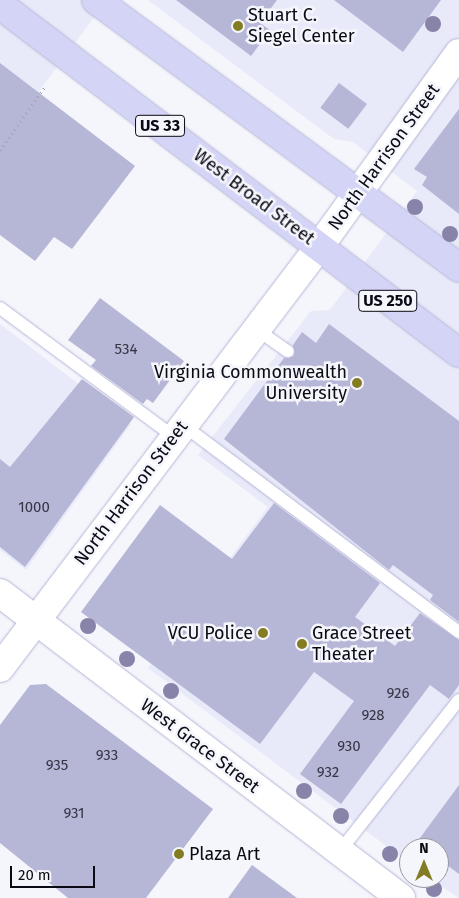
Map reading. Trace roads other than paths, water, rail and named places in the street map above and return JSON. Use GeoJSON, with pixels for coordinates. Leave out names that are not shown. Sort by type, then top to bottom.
{"type":"FeatureCollection","features":[{"type":"Feature","properties":{"kind":"main road"},"geometry":{"type":"LineString","coordinates":[[96,0],[459,268]]}},
{"type":"Feature","properties":{"kind":"main road","name":"West Broad Street"},"geometry":{"type":"LineString","coordinates":[[0,6],[459,353]]}},
{"type":"Feature","properties":{"kind":"street","name":"North Harrison Street"},"geometry":{"type":"LineString","coordinates":[[0,668],[319,246],[356,192],[459,53]]}},
{"type":"Feature","properties":{"kind":"street","name":"West Grace Street"},"geometry":{"type":"LineString","coordinates":[[0,593],[401,898]]}},
{"type":"Feature","properties":{"kind":"lane"},"geometry":{"type":"LineString","coordinates":[[0,308],[178,431],[459,632]]}},
{"type":"Feature","properties":{"kind":"lane"},"geometry":{"type":"LineString","coordinates":[[256,329],[288,351]]}},
{"type":"Feature","properties":{"kind":"lane"},"geometry":{"type":"LineString","coordinates":[[340,851],[459,700]]}},
{"type":"Feature","properties":{"kind":"place","name":"Stuart C. Siegel Center"},"geometry":{"type":"Point","coordinates":[238,26]}},
{"type":"Feature","properties":{"kind":"place","name":"Virginia Commonwealth University"},"geometry":{"type":"Point","coordinates":[357,383]}},
{"type":"Feature","properties":{"kind":"place","name":"VCU Police"},"geometry":{"type":"Point","coordinates":[263,633]}},
{"type":"Feature","properties":{"kind":"place","name":"Grace Street Theater"},"geometry":{"type":"Point","coordinates":[302,644]}},
{"type":"Feature","properties":{"kind":"place","name":"Plaza Art"},"geometry":{"type":"Point","coordinates":[179,854]}}]}
